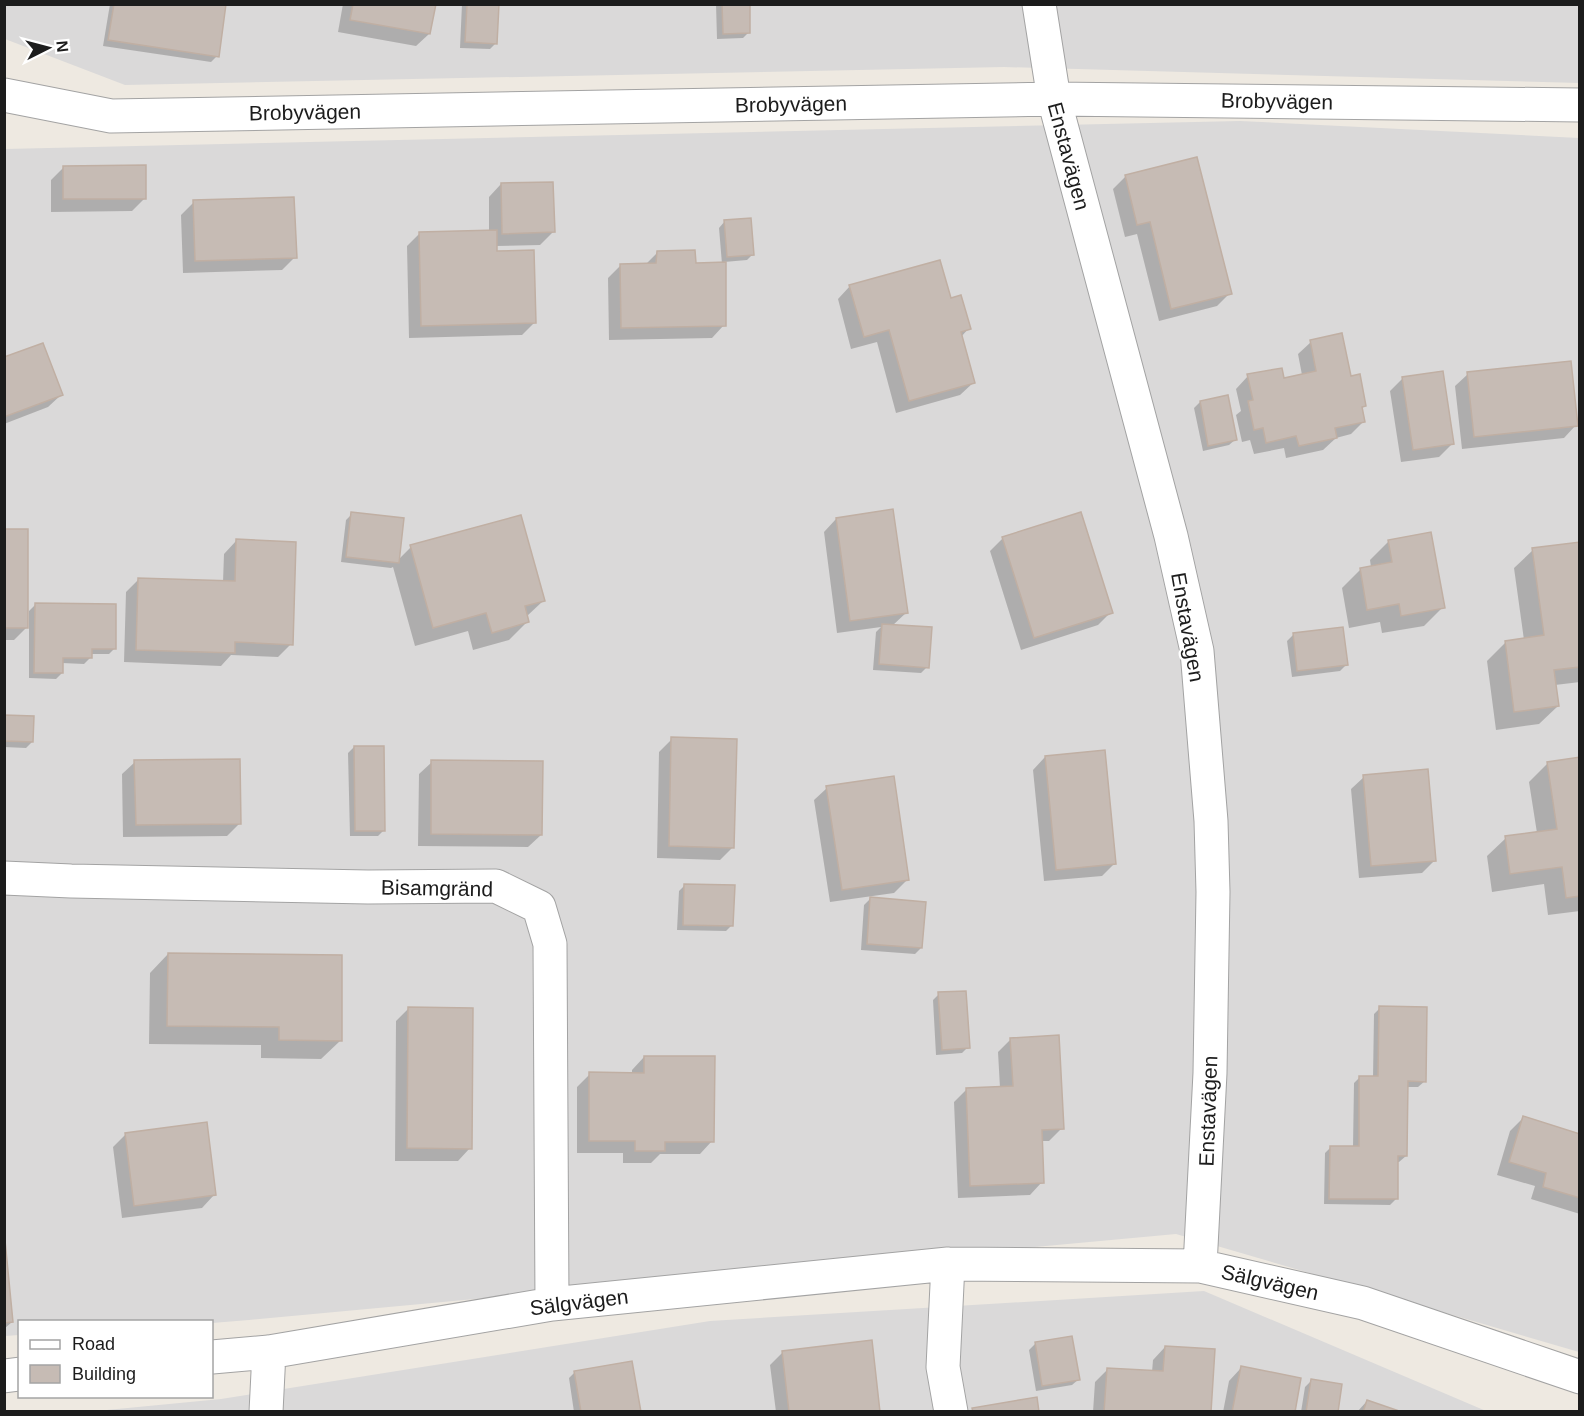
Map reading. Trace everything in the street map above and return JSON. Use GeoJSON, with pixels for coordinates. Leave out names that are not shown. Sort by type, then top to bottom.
{"type":"FeatureCollection","features":[{"type":"Feature","properties":{"kind":"street","name":"Enstavägen"},"geometry":{"type":"LineString","coordinates":[[1039,4],[1054,99],[1171,536],[1197,651],[1211,821],[1213,892],[1210,1073],[1200,1266]]}},
{"type":"Feature","properties":{"kind":"street","name":"Brobyvägen"},"geometry":{"type":"LineString","coordinates":[[4,95],[111,116],[1054,99],[1580,105]]}},
{"type":"Feature","properties":{"kind":"street","name":"Bisamgränd"},"geometry":{"type":"LineString","coordinates":[[4,878],[344,886],[496,886],[539,907],[550,944],[552,1304]]}},
{"type":"Feature","properties":{"kind":"street","name":"Sälgvägen"},"geometry":{"type":"LineString","coordinates":[[213,1357],[269,1352],[552,1304],[948,1264],[1200,1266],[1363,1303],[1580,1377]]}},
{"type":"Feature","properties":{"kind":"street"},"geometry":{"type":"LineString","coordinates":[[948,1264],[943,1367],[951,1412]]}},
{"type":"Feature","properties":{"kind":"street"},"geometry":{"type":"LineString","coordinates":[[266,1412],[269,1352]]}},
{"type":"Feature","properties":{"kind":"shaded area"},"geometry":{"type":"Polygon","coordinates":[[[4,5],[1579,5],[1580,83],[1004,67],[125,85],[5,39],[4,5]]]}},
{"type":"Feature","properties":{"kind":"shaded area"},"geometry":{"type":"Polygon","coordinates":[[[1240,121],[1579,138],[1579,1352],[1176,1234],[213,1323],[213,1320],[18,1320],[18,1335],[5,1336],[5,149],[1240,121]]]}},
{"type":"Feature","properties":{"kind":"shaded area"},"geometry":{"type":"Polygon","coordinates":[[[1204,1291],[1486,1411],[86,1412],[221,1399],[710,1321],[1204,1291]]]}},
{"type":"Feature","properties":{"kind":"building"},"geometry":{"type":"Polygon","coordinates":[[[114,4],[226,4],[219,57],[108,40],[114,4]]]}},
{"type":"Feature","properties":{"kind":"building"},"geometry":{"type":"Polygon","coordinates":[[[353,4],[436,4],[430,34],[350,20],[353,4]]]}},
{"type":"Feature","properties":{"kind":"building"},"geometry":{"type":"Polygon","coordinates":[[[467,4],[499,4],[497,44],[465,42],[467,4]]]}},
{"type":"Feature","properties":{"kind":"building"},"geometry":{"type":"Polygon","coordinates":[[[722,4],[750,4],[750,33],[723,34],[722,4]]]}},
{"type":"Feature","properties":{"kind":"building"},"geometry":{"type":"Polygon","coordinates":[[[1197,157],[1232,294],[1171,309],[1150,222],[1137,225],[1125,175],[1197,157]]]}},
{"type":"Feature","properties":{"kind":"building"},"geometry":{"type":"Polygon","coordinates":[[[146,165],[146,199],[63,199],[63,166],[146,165]]]}},
{"type":"Feature","properties":{"kind":"building"},"geometry":{"type":"Polygon","coordinates":[[[553,182],[555,232],[502,234],[501,183],[553,182]]]}},
{"type":"Feature","properties":{"kind":"building"},"geometry":{"type":"Polygon","coordinates":[[[294,197],[297,258],[195,261],[193,200],[294,197]]]}},
{"type":"Feature","properties":{"kind":"building"},"geometry":{"type":"Polygon","coordinates":[[[751,218],[754,255],[727,257],[724,220],[751,218]]]}},
{"type":"Feature","properties":{"kind":"building"},"geometry":{"type":"Polygon","coordinates":[[[497,230],[497,251],[534,250],[536,323],[421,326],[419,232],[497,230]]]}},
{"type":"Feature","properties":{"kind":"building"},"geometry":{"type":"Polygon","coordinates":[[[695,250],[696,263],[726,262],[726,326],[621,328],[620,264],[656,263],[657,251],[695,250]]]}},
{"type":"Feature","properties":{"kind":"building"},"geometry":{"type":"Polygon","coordinates":[[[940,260],[951,298],[961,295],[971,329],[961,332],[975,383],[909,401],[889,330],[864,337],[849,285],[940,260]]]}},
{"type":"Feature","properties":{"kind":"building"},"geometry":{"type":"Polygon","coordinates":[[[1342,333],[1351,376],[1360,374],[1366,406],[1362,407],[1365,422],[1335,428],[1337,438],[1299,446],[1296,436],[1266,443],[1263,428],[1254,430],[1248,401],[1253,400],[1247,374],[1282,368],[1284,378],[1316,371],[1310,340],[1342,333]]]}},
{"type":"Feature","properties":{"kind":"building"},"geometry":{"type":"Polygon","coordinates":[[[43,343],[63,395],[4,417],[4,357],[43,343]]]}},
{"type":"Feature","properties":{"kind":"building"},"geometry":{"type":"Polygon","coordinates":[[[1571,361],[1578,426],[1474,437],[1467,372],[1571,361]]]}},
{"type":"Feature","properties":{"kind":"building"},"geometry":{"type":"Polygon","coordinates":[[[1443,371],[1454,444],[1413,450],[1402,377],[1443,371]]]}},
{"type":"Feature","properties":{"kind":"building"},"geometry":{"type":"Polygon","coordinates":[[[1228,395],[1237,440],[1208,446],[1200,401],[1228,395]]]}},
{"type":"Feature","properties":{"kind":"building"},"geometry":{"type":"Polygon","coordinates":[[[893,509],[908,613],[850,621],[836,518],[893,509]]]}},
{"type":"Feature","properties":{"kind":"building"},"geometry":{"type":"Polygon","coordinates":[[[351,512],[404,518],[399,563],[346,557],[351,512]]]}},
{"type":"Feature","properties":{"kind":"building"},"geometry":{"type":"Polygon","coordinates":[[[1081,512],[1113,613],[1034,638],[1002,537],[1081,512]]]}},
{"type":"Feature","properties":{"kind":"building"},"geometry":{"type":"Polygon","coordinates":[[[521,515],[545,601],[525,606],[529,622],[492,633],[486,613],[433,628],[410,545],[521,515]]]}},
{"type":"Feature","properties":{"kind":"building"},"geometry":{"type":"Polygon","coordinates":[[[4,529],[28,529],[28,628],[4,628],[4,529]]]}},
{"type":"Feature","properties":{"kind":"building"},"geometry":{"type":"Polygon","coordinates":[[[1431,532],[1445,608],[1401,616],[1399,604],[1367,610],[1360,568],[1392,562],[1388,540],[1431,532]]]}},
{"type":"Feature","properties":{"kind":"building"},"geometry":{"type":"Polygon","coordinates":[[[236,539],[296,542],[293,645],[235,642],[235,653],[136,650],[138,578],[235,581],[236,539]]]}},
{"type":"Feature","properties":{"kind":"building"},"geometry":{"type":"Polygon","coordinates":[[[1580,542],[1580,667],[1554,670],[1559,706],[1514,712],[1505,641],[1544,635],[1532,548],[1580,542]]]}},
{"type":"Feature","properties":{"kind":"building"},"geometry":{"type":"Polygon","coordinates":[[[35,603],[116,604],[116,649],[92,649],[92,658],[63,658],[63,673],[34,673],[35,603]]]}},
{"type":"Feature","properties":{"kind":"building"},"geometry":{"type":"Polygon","coordinates":[[[882,624],[932,627],[929,668],[879,664],[882,624]]]}},
{"type":"Feature","properties":{"kind":"building"},"geometry":{"type":"Polygon","coordinates":[[[1343,627],[1348,665],[1297,671],[1293,633],[1343,627]]]}},
{"type":"Feature","properties":{"kind":"building"},"geometry":{"type":"Polygon","coordinates":[[[4,715],[34,716],[33,742],[4,741],[4,715]]]}},
{"type":"Feature","properties":{"kind":"building"},"geometry":{"type":"Polygon","coordinates":[[[671,737],[737,739],[734,848],[669,846],[671,737]]]}},
{"type":"Feature","properties":{"kind":"building"},"geometry":{"type":"Polygon","coordinates":[[[354,746],[384,746],[385,831],[355,831],[354,746]]]}},
{"type":"Feature","properties":{"kind":"building"},"geometry":{"type":"Polygon","coordinates":[[[1105,750],[1116,864],[1056,870],[1045,756],[1105,750]]]}},
{"type":"Feature","properties":{"kind":"building"},"geometry":{"type":"Polygon","coordinates":[[[1580,757],[1580,896],[1566,898],[1562,867],[1510,874],[1505,836],[1557,829],[1547,762],[1580,757]]]}},
{"type":"Feature","properties":{"kind":"building"},"geometry":{"type":"Polygon","coordinates":[[[240,759],[241,824],[136,825],[134,760],[240,759]]]}},
{"type":"Feature","properties":{"kind":"building"},"geometry":{"type":"Polygon","coordinates":[[[431,760],[543,761],[542,835],[431,834],[431,760]]]}},
{"type":"Feature","properties":{"kind":"building"},"geometry":{"type":"Polygon","coordinates":[[[1428,769],[1436,861],[1371,866],[1363,775],[1428,769]]]}},
{"type":"Feature","properties":{"kind":"building"},"geometry":{"type":"Polygon","coordinates":[[[894,776],[909,880],[842,890],[826,786],[894,776]]]}},
{"type":"Feature","properties":{"kind":"building"},"geometry":{"type":"Polygon","coordinates":[[[684,884],[735,885],[733,926],[683,925],[684,884]]]}},
{"type":"Feature","properties":{"kind":"building"},"geometry":{"type":"Polygon","coordinates":[[[870,897],[926,902],[922,948],[867,944],[870,897]]]}},
{"type":"Feature","properties":{"kind":"building"},"geometry":{"type":"Polygon","coordinates":[[[168,953],[342,955],[342,1041],[279,1040],[279,1027],[167,1026],[168,953]]]}},
{"type":"Feature","properties":{"kind":"building"},"geometry":{"type":"Polygon","coordinates":[[[966,991],[970,1048],[942,1050],[938,992],[966,991]]]}},
{"type":"Feature","properties":{"kind":"building"},"geometry":{"type":"Polygon","coordinates":[[[1379,1006],[1427,1007],[1426,1082],[1408,1081],[1407,1156],[1398,1156],[1398,1199],[1329,1199],[1330,1146],[1359,1146],[1359,1076],[1378,1076],[1379,1006]]]}},
{"type":"Feature","properties":{"kind":"building"},"geometry":{"type":"Polygon","coordinates":[[[408,1007],[473,1008],[472,1149],[407,1148],[408,1007]]]}},
{"type":"Feature","properties":{"kind":"building"},"geometry":{"type":"Polygon","coordinates":[[[1059,1035],[1064,1129],[1042,1130],[1044,1183],[970,1186],[966,1088],[1013,1086],[1010,1038],[1059,1035]]]}},
{"type":"Feature","properties":{"kind":"building"},"geometry":{"type":"Polygon","coordinates":[[[644,1056],[715,1056],[714,1142],[665,1142],[665,1151],[635,1151],[635,1141],[589,1141],[589,1072],[644,1073],[644,1056]]]}},
{"type":"Feature","properties":{"kind":"building"},"geometry":{"type":"Polygon","coordinates":[[[1523,1116],[1580,1134],[1580,1198],[1543,1187],[1546,1173],[1509,1162],[1523,1116]]]}},
{"type":"Feature","properties":{"kind":"building"},"geometry":{"type":"Polygon","coordinates":[[[207,1122],[216,1195],[134,1206],[125,1133],[207,1122]]]}},
{"type":"Feature","properties":{"kind":"building"},"geometry":{"type":"Polygon","coordinates":[[[4,1230],[13,1322],[4,1323],[4,1230]]]}},
{"type":"Feature","properties":{"kind":"building"},"geometry":{"type":"Polygon","coordinates":[[[1072,1336],[1080,1380],[1042,1386],[1035,1342],[1072,1336]]]}},
{"type":"Feature","properties":{"kind":"building"},"geometry":{"type":"Polygon","coordinates":[[[872,1340],[880,1412],[789,1412],[782,1351],[872,1340]]]}},
{"type":"Feature","properties":{"kind":"building"},"geometry":{"type":"Polygon","coordinates":[[[1165,1346],[1215,1349],[1211,1412],[1104,1412],[1107,1368],[1163,1371],[1165,1346]]]}},
{"type":"Feature","properties":{"kind":"building"},"geometry":{"type":"Polygon","coordinates":[[[632,1361],[641,1412],[581,1412],[574,1371],[632,1361]]]}},
{"type":"Feature","properties":{"kind":"building"},"geometry":{"type":"Polygon","coordinates":[[[1241,1366],[1301,1378],[1295,1412],[1232,1412],[1241,1366]]]}},
{"type":"Feature","properties":{"kind":"building"},"geometry":{"type":"Polygon","coordinates":[[[1311,1379],[1342,1384],[1338,1412],[1306,1412],[1311,1379]]]}},
{"type":"Feature","properties":{"kind":"building"},"geometry":{"type":"Polygon","coordinates":[[[1037,1397],[1039,1412],[973,1412],[972,1408],[1037,1397]]]}},
{"type":"Feature","properties":{"kind":"building"},"geometry":{"type":"Polygon","coordinates":[[[1367,1400],[1402,1412],[1363,1412],[1367,1400]]]}}]}
